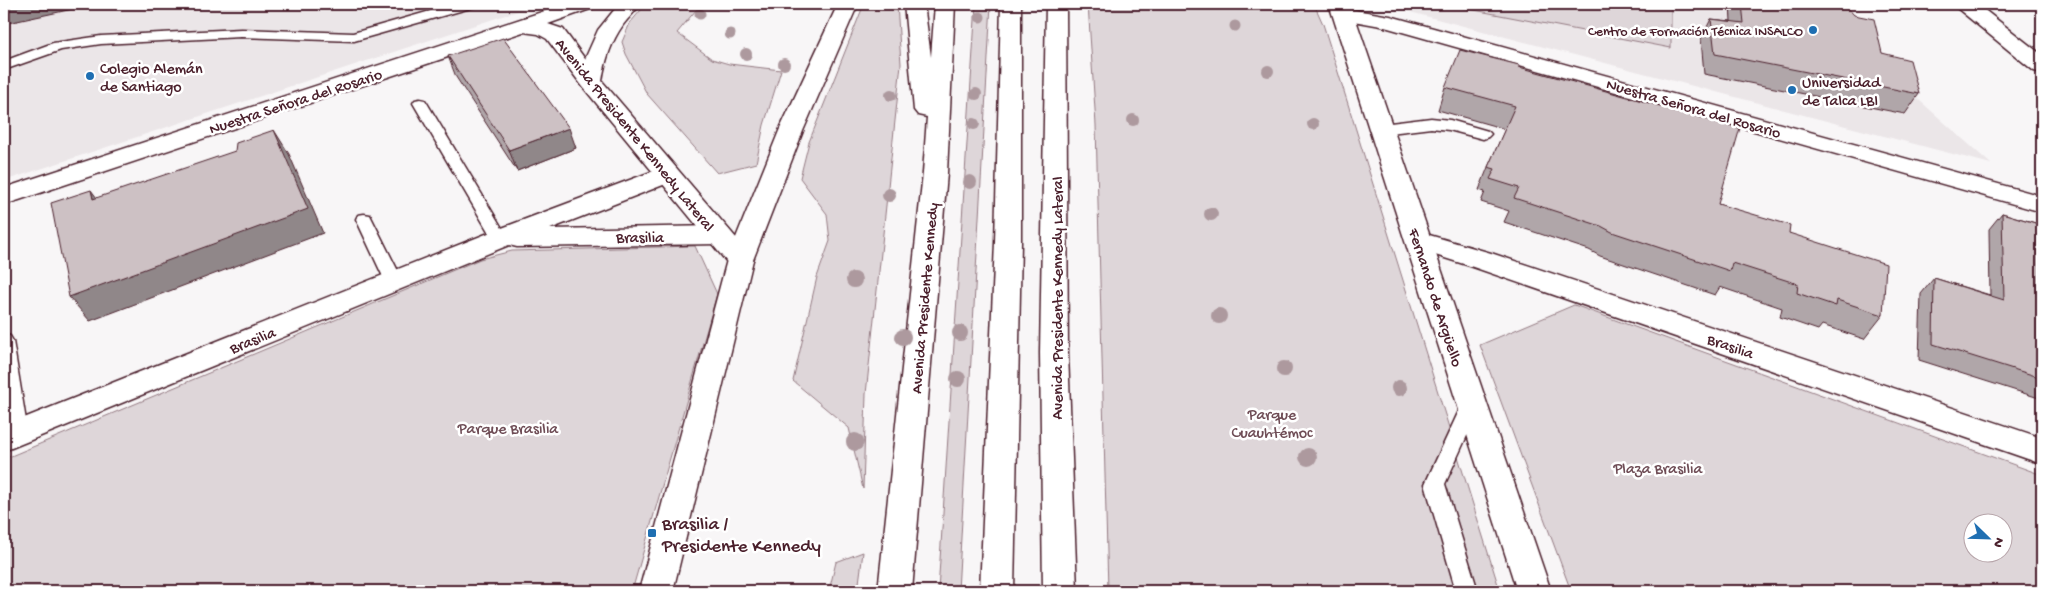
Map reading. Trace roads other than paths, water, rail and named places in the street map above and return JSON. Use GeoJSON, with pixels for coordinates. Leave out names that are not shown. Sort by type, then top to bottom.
{"type":"FeatureCollection","features":[{"type":"Feature","properties":{"kind":"main road","name":"Nuestra Señora del Rosario"},"geometry":{"type":"LineString","coordinates":[[4,196],[586,4]]}},
{"type":"Feature","properties":{"kind":"main road"},"geometry":{"type":"LineString","coordinates":[[591,82],[593,66],[605,34],[630,4]]}},
{"type":"Feature","properties":{"kind":"main road"},"geometry":{"type":"LineString","coordinates":[[656,591],[740,260],[795,123],[848,4]]}},
{"type":"Feature","properties":{"kind":"main road"},"geometry":{"type":"LineString","coordinates":[[914,4],[935,173]]}},
{"type":"Feature","properties":{"kind":"main road","name":"Avenida Presidente Kennedy"},"geometry":{"type":"LineString","coordinates":[[895,591],[935,173],[945,4]]}},
{"type":"Feature","properties":{"kind":"main road"},"geometry":{"type":"LineString","coordinates":[[997,591],[1008,242],[1011,4]]}},
{"type":"Feature","properties":{"kind":"main road","name":"Avenida Presidente Kennedy Lateral"},"geometry":{"type":"LineString","coordinates":[[1056,4],[1054,353],[1060,591]]}},
{"type":"Feature","properties":{"kind":"main road"},"geometry":{"type":"LineString","coordinates":[[1964,4],[2042,66]]}},
{"type":"Feature","properties":{"kind":"main road","name":"Nuestra Señora del Rosario"},"geometry":{"type":"LineString","coordinates":[[1342,9],[2042,204]]}},
{"type":"Feature","properties":{"kind":"main road","name":"Fernando de Argüello"},"geometry":{"type":"LineString","coordinates":[[1342,9],[1534,591]]}},
{"type":"Feature","properties":{"kind":"main road","name":"Avenida Presidente Kennedy Lateral"},"geometry":{"type":"LineString","coordinates":[[521,25],[544,29],[555,34],[591,82],[740,260]]}},
{"type":"Feature","properties":{"kind":"main road","name":"Brasilia"},"geometry":{"type":"LineString","coordinates":[[11,436],[500,238],[667,174]]}},
{"type":"Feature","properties":{"kind":"main road","name":"Brasilia"},"geometry":{"type":"LineString","coordinates":[[500,238],[720,235]]}},
{"type":"Feature","properties":{"kind":"main road","name":"Brasilia"},"geometry":{"type":"LineString","coordinates":[[1419,241],[1492,263],[2042,451]]}},
{"type":"Feature","properties":{"kind":"lane"},"geometry":{"type":"LineString","coordinates":[[4,66],[58,46],[102,40],[241,33],[354,37],[469,4]]}},
{"type":"Feature","properties":{"kind":"lane"},"geometry":{"type":"LineString","coordinates":[[420,103],[500,238]]}},
{"type":"Feature","properties":{"kind":"lane"},"geometry":{"type":"LineString","coordinates":[[1382,129],[1431,123],[1450,125],[1483,134]]}},
{"type":"Feature","properties":{"kind":"lane"},"geometry":{"type":"LineString","coordinates":[[364,219],[394,282]]}},
{"type":"Feature","properties":{"kind":"lane"},"geometry":{"type":"LineString","coordinates":[[4,341],[11,436]]}},
{"type":"Feature","properties":{"kind":"lane"},"geometry":{"type":"LineString","coordinates":[[1468,591],[1435,484],[1472,405]]}},
{"type":"Feature","properties":{"kind":"place","name":"Centro de Formación Técnica INSALCO"},"geometry":{"type":"Point","coordinates":[1813,30]}},
{"type":"Feature","properties":{"kind":"place","name":"Colegio Alemán de Santiago"},"geometry":{"type":"Point","coordinates":[90,76]}},
{"type":"Feature","properties":{"kind":"place","name":"Universidad de Talca LBI"},"geometry":{"type":"Point","coordinates":[1792,90]}},
{"type":"Feature","properties":{"kind":"place","name":"Brasilia / Presidente Kennedy"},"geometry":{"type":"Point","coordinates":[652,533]}},
{"type":"Feature","properties":{"kind":"park label","name":"Parque Cuauhtémoc"},"geometry":{"type":"Point","coordinates":[1272,422]}},
{"type":"Feature","properties":{"kind":"park label","name":"Parque Brasilia"},"geometry":{"type":"Point","coordinates":[508,427]}},
{"type":"Feature","properties":{"kind":"park label","name":"Plaza Brasilia"},"geometry":{"type":"Point","coordinates":[1658,467]}}]}
